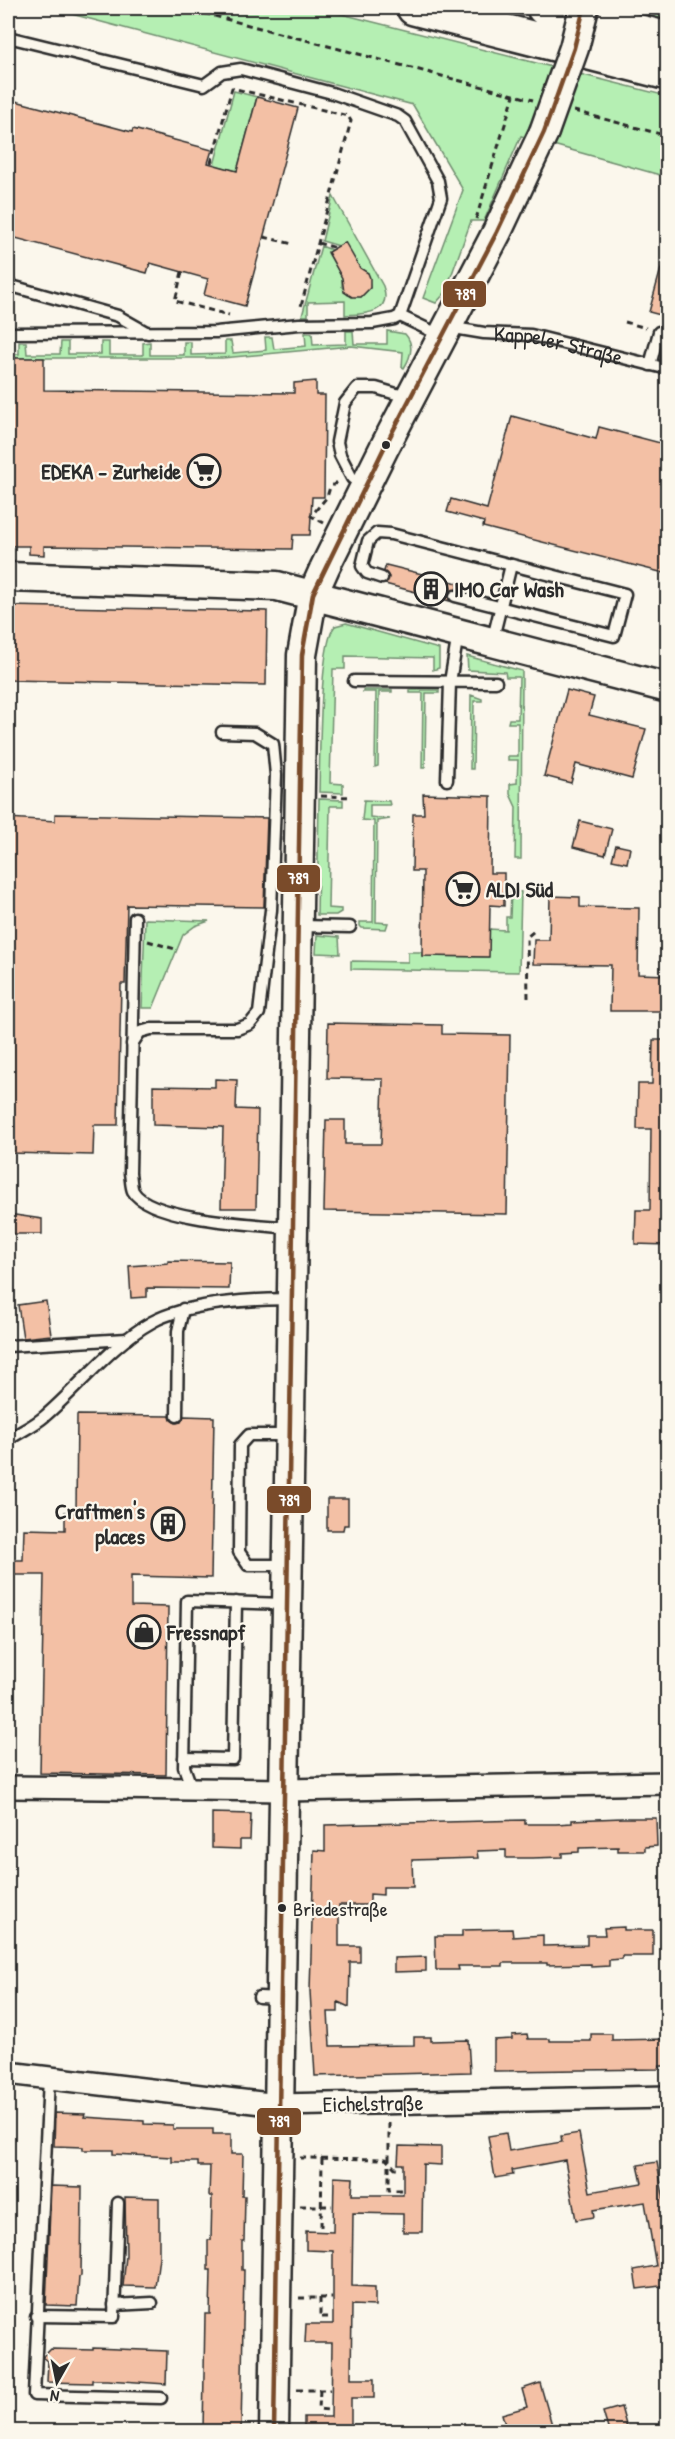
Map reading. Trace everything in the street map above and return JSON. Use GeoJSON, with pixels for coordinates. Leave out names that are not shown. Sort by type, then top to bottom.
{"type":"FeatureCollection","features":[{"type":"Feature","properties":{"kind":"highway"},"geometry":{"type":"LineString","coordinates":[[414,8],[668,73]]}},
{"type":"Feature","properties":{"kind":"highway"},"geometry":{"type":"LineString","coordinates":[[544,8],[668,39]]}},
{"type":"Feature","properties":{"kind":"street"},"geometry":{"type":"LineString","coordinates":[[274,2432],[278,2105],[270,1997],[285,1790],[302,655],[313,594],[358,482],[410,398],[497,232],[544,132],[574,48],[584,8]]}},
{"type":"Feature","properties":{"kind":"street"},"geometry":{"type":"LineString","coordinates":[[8,578],[277,586],[668,688]]}},
{"type":"Feature","properties":{"kind":"street"},"geometry":{"type":"LineString","coordinates":[[8,1787],[285,1790],[668,1783]]}},
{"type":"Feature","properties":{"kind":"street","name":"Eichelstraße"},"geometry":{"type":"LineString","coordinates":[[8,2073],[278,2105],[666,2100]]}},
{"type":"Feature","properties":{"kind":"lane"},"geometry":{"type":"LineString","coordinates":[[8,37],[204,85],[222,72],[241,69],[332,93],[390,113],[405,121],[438,181],[441,198],[400,316],[394,319],[372,322],[299,324],[216,332],[8,333]]}},
{"type":"Feature","properties":{"kind":"lane"},"geometry":{"type":"LineString","coordinates":[[8,285],[118,316],[149,333]]}},
{"type":"Feature","properties":{"kind":"lane","name":"Kappeler Straße"},"geometry":{"type":"LineString","coordinates":[[400,316],[446,332],[531,335],[668,369]]}},
{"type":"Feature","properties":{"kind":"lane"},"geometry":{"type":"LineString","coordinates":[[650,365],[658,332],[668,334]]}},
{"type":"Feature","properties":{"kind":"lane"},"geometry":{"type":"LineString","coordinates":[[358,482],[340,455],[337,442],[345,403],[357,388],[376,388],[410,398]]}},
{"type":"Feature","properties":{"kind":"lane"},"geometry":{"type":"LineString","coordinates":[[382,578],[367,573],[362,566],[368,540],[377,533],[391,534],[625,594],[614,636],[455,596]]}},
{"type":"Feature","properties":{"kind":"lane"},"geometry":{"type":"LineString","coordinates":[[492,642],[511,565]]}},
{"type":"Feature","properties":{"kind":"lane"},"geometry":{"type":"LineString","coordinates":[[447,780],[450,682],[458,634]]}},
{"type":"Feature","properties":{"kind":"lane"},"geometry":{"type":"LineString","coordinates":[[354,681],[496,682]]}},
{"type":"Feature","properties":{"kind":"lane"},"geometry":{"type":"LineString","coordinates":[[132,1044],[140,1032],[151,1029],[237,1029],[250,1024],[259,1013],[271,910],[276,776],[273,744],[255,733],[222,732]]}},
{"type":"Feature","properties":{"kind":"lane"},"geometry":{"type":"LineString","coordinates":[[135,918],[130,1173],[133,1191],[148,1204],[188,1216],[292,1228]]}},
{"type":"Feature","properties":{"kind":"lane"},"geometry":{"type":"LineString","coordinates":[[298,926],[350,927]]}},
{"type":"Feature","properties":{"kind":"lane"},"geometry":{"type":"LineString","coordinates":[[8,1435],[14,1436],[43,1418],[127,1339],[152,1322],[183,1309],[271,1299],[292,1299]]}},
{"type":"Feature","properties":{"kind":"lane"},"geometry":{"type":"LineString","coordinates":[[177,1416],[178,1331],[183,1309]]}},
{"type":"Feature","properties":{"kind":"lane"},"geometry":{"type":"LineString","coordinates":[[8,1346],[127,1339]]}},
{"type":"Feature","properties":{"kind":"lane"},"geometry":{"type":"LineString","coordinates":[[288,1565],[248,1564],[239,1552],[240,1445],[249,1435],[290,1434]]}},
{"type":"Feature","properties":{"kind":"lane"},"geometry":{"type":"LineString","coordinates":[[192,1789],[184,1767],[187,1601],[288,1604]]}},
{"type":"Feature","properties":{"kind":"lane"},"geometry":{"type":"LineString","coordinates":[[184,1758],[233,1759],[236,1602]]}},
{"type":"Feature","properties":{"kind":"lane"},"geometry":{"type":"LineString","coordinates":[[49,2078],[34,2395],[161,2398]]}},
{"type":"Feature","properties":{"kind":"lane"},"geometry":{"type":"LineString","coordinates":[[36,2316],[114,2317],[118,2203]]}},
{"type":"Feature","properties":{"kind":"lane"},"geometry":{"type":"LineString","coordinates":[[114,2305],[152,2303]]}},
{"type":"Feature","properties":{"kind":"path"},"geometry":{"type":"LineString","coordinates":[[184,8],[536,101]]}},
{"type":"Feature","properties":{"kind":"path"},"geometry":{"type":"LineString","coordinates":[[211,164],[232,88],[348,116],[351,121],[300,311],[299,324]]}},
{"type":"Feature","properties":{"kind":"path"},"geometry":{"type":"LineString","coordinates":[[497,232],[475,222],[514,95]]}},
{"type":"Feature","properties":{"kind":"path"},"geometry":{"type":"LineString","coordinates":[[569,110],[668,136]]}},
{"type":"Feature","properties":{"kind":"path"},"geometry":{"type":"LineString","coordinates":[[264,237],[292,244]]}},
{"type":"Feature","properties":{"kind":"path"},"geometry":{"type":"LineString","coordinates":[[318,243],[336,248]]}},
{"type":"Feature","properties":{"kind":"path"},"geometry":{"type":"LineString","coordinates":[[182,272],[175,301],[226,315],[236,315]]}},
{"type":"Feature","properties":{"kind":"path"},"geometry":{"type":"LineString","coordinates":[[292,312],[300,311]]}},
{"type":"Feature","properties":{"kind":"path"},"geometry":{"type":"LineString","coordinates":[[321,521],[311,516],[327,497],[330,487],[340,480],[358,482]]}},
{"type":"Feature","properties":{"kind":"path"},"geometry":{"type":"LineString","coordinates":[[299,795],[352,797]]}},
{"type":"Feature","properties":{"kind":"path"},"geometry":{"type":"LineString","coordinates":[[528,998],[527,937],[534,931]]}},
{"type":"Feature","properties":{"kind":"path"},"geometry":{"type":"LineString","coordinates":[[134,936],[175,949]]}},
{"type":"Feature","properties":{"kind":"path"},"geometry":{"type":"LineString","coordinates":[[389,2103],[389,2190],[401,2190]]}},
{"type":"Feature","properties":{"kind":"path"},"geometry":{"type":"LineString","coordinates":[[278,2158],[386,2159],[394,2168],[400,2168]]}},
{"type":"Feature","properties":{"kind":"path"},"geometry":{"type":"LineString","coordinates":[[321,2227],[322,2158]]}},
{"type":"Feature","properties":{"kind":"path"},"geometry":{"type":"LineString","coordinates":[[277,2205],[332,2206]]}},
{"type":"Feature","properties":{"kind":"path"},"geometry":{"type":"LineString","coordinates":[[276,2298],[332,2298]]}},
{"type":"Feature","properties":{"kind":"path"},"geometry":{"type":"LineString","coordinates":[[320,2298],[320,2317],[331,2318]]}},
{"type":"Feature","properties":{"kind":"path"},"geometry":{"type":"LineString","coordinates":[[275,2390],[330,2390]]}},
{"type":"Feature","properties":{"kind":"path"},"geometry":{"type":"LineString","coordinates":[[320,2390],[319,2409],[327,2410]]}},
{"type":"Feature","properties":{"kind":"green space"},"geometry":{"type":"Polygon","coordinates":[[[49,8],[318,8],[667,96],[667,177],[521,136],[484,221],[471,221],[445,293],[436,303],[423,298],[463,190],[413,105],[49,8]]]}},
{"type":"Feature","properties":{"kind":"green space"},"geometry":{"type":"Polygon","coordinates":[[[616,8],[667,8],[667,21],[619,9],[616,8]]]}},
{"type":"Feature","properties":{"kind":"green space"},"geometry":{"type":"Polygon","coordinates":[[[234,91],[257,97],[237,171],[214,165],[234,91]]]}},
{"type":"Feature","properties":{"kind":"green space"},"geometry":{"type":"Polygon","coordinates":[[[333,196],[383,286],[384,302],[375,311],[345,315],[345,301],[308,302],[308,316],[302,316],[321,246],[332,250],[328,253],[342,277],[342,287],[348,295],[361,297],[370,288],[368,273],[359,268],[339,246],[322,241],[333,196]]]}},
{"type":"Feature","properties":{"kind":"green space"},"geometry":{"type":"Polygon","coordinates":[[[346,331],[353,331],[354,344],[387,344],[387,331],[405,334],[411,347],[404,368],[402,367],[403,352],[351,346],[222,358],[8,358],[8,354],[19,354],[19,342],[26,342],[27,354],[60,354],[61,342],[68,342],[68,354],[101,354],[101,342],[109,342],[109,355],[143,355],[143,343],[150,342],[150,355],[184,355],[184,342],[191,342],[191,355],[225,354],[225,341],[231,341],[233,353],[266,350],[265,337],[272,337],[274,349],[306,346],[305,333],[312,333],[313,345],[346,344],[346,331]]]}},
{"type":"Feature","properties":{"kind":"green space"},"geometry":{"type":"Polygon","coordinates":[[[346,623],[439,649],[439,668],[433,670],[433,658],[345,656],[345,669],[333,669],[330,783],[343,784],[343,793],[319,792],[321,704],[326,655],[335,626],[346,623]]]}},
{"type":"Feature","properties":{"kind":"green space"},"geometry":{"type":"Polygon","coordinates":[[[467,656],[522,671],[521,859],[515,859],[516,807],[510,794],[510,784],[517,783],[518,760],[508,760],[508,756],[518,756],[518,723],[508,723],[509,719],[518,719],[519,677],[506,677],[505,672],[468,670],[467,656]]]}},
{"type":"Feature","properties":{"kind":"green space"},"geometry":{"type":"Polygon","coordinates":[[[363,690],[392,690],[392,692],[379,692],[378,766],[375,767],[376,692],[363,692],[363,690]]]}},
{"type":"Feature","properties":{"kind":"green space"},"geometry":{"type":"Polygon","coordinates":[[[410,690],[439,690],[439,693],[426,693],[425,768],[422,768],[423,693],[410,693],[410,690]]]}},
{"type":"Feature","properties":{"kind":"green space"},"geometry":{"type":"Polygon","coordinates":[[[471,695],[482,699],[482,701],[474,701],[473,769],[470,769],[471,695]]]}},
{"type":"Feature","properties":{"kind":"green space"},"geometry":{"type":"Polygon","coordinates":[[[319,799],[343,800],[343,806],[330,806],[328,908],[341,909],[341,912],[336,915],[317,915],[319,799]]]}},
{"type":"Feature","properties":{"kind":"green space"},"geometry":{"type":"Polygon","coordinates":[[[364,800],[389,801],[390,805],[370,805],[370,817],[390,819],[377,821],[376,922],[388,923],[386,929],[360,926],[360,922],[373,922],[374,821],[362,820],[364,800]]]}},
{"type":"Feature","properties":{"kind":"green space"},"geometry":{"type":"Polygon","coordinates":[[[511,891],[521,892],[519,972],[351,969],[351,961],[408,962],[408,952],[422,952],[422,956],[488,957],[489,929],[506,930],[506,917],[510,917],[511,891]]]}},
{"type":"Feature","properties":{"kind":"green space"},"geometry":{"type":"Polygon","coordinates":[[[145,919],[209,921],[195,926],[183,935],[153,1008],[142,1008],[145,919]]]}},
{"type":"Feature","properties":{"kind":"green space"},"geometry":{"type":"Polygon","coordinates":[[[317,935],[339,937],[340,954],[316,953],[317,935]]]}},
{"type":"Feature","properties":{"kind":"building"},"geometry":{"type":"Polygon","coordinates":[[[257,97],[298,108],[245,306],[204,295],[208,279],[150,263],[147,273],[8,236],[8,99],[132,132],[133,129],[212,150],[208,163],[237,171],[257,97]]]}},
{"type":"Feature","properties":{"kind":"building"},"geometry":{"type":"Polygon","coordinates":[[[345,242],[360,268],[368,273],[370,278],[370,288],[361,297],[352,297],[344,292],[342,278],[328,252],[345,242]]]}},
{"type":"Feature","properties":{"kind":"building"},"geometry":{"type":"Polygon","coordinates":[[[663,261],[668,262],[668,317],[649,312],[663,261]]]}},
{"type":"Feature","properties":{"kind":"building"},"geometry":{"type":"Polygon","coordinates":[[[8,358],[44,358],[44,390],[294,393],[294,383],[316,381],[316,395],[325,395],[324,497],[312,497],[310,535],[293,535],[292,549],[44,546],[44,555],[29,554],[29,546],[8,546],[8,358]]]}},
{"type":"Feature","properties":{"kind":"building"},"geometry":{"type":"Polygon","coordinates":[[[512,416],[596,439],[599,427],[668,445],[668,574],[483,527],[484,522],[447,512],[451,499],[487,509],[512,416]]]}},
{"type":"Feature","properties":{"kind":"building","name":"IMO Car Wash"},"geometry":{"type":"Polygon","coordinates":[[[386,565],[458,583],[457,589],[449,591],[450,601],[385,584],[389,577],[384,571],[386,565]]]}},
{"type":"Feature","properties":{"kind":"building"},"geometry":{"type":"Polygon","coordinates":[[[8,606],[267,611],[266,685],[8,680],[8,606]]]}},
{"type":"Feature","properties":{"kind":"building"},"geometry":{"type":"Polygon","coordinates":[[[567,690],[594,697],[589,715],[646,729],[632,779],[576,764],[571,783],[544,776],[567,690]]]}},
{"type":"Feature","properties":{"kind":"building","name":"ALDI Süd"},"geometry":{"type":"Polygon","coordinates":[[[423,794],[491,796],[490,873],[504,873],[504,906],[490,905],[489,957],[422,956],[423,871],[412,871],[413,814],[424,814],[423,794]]]}},
{"type":"Feature","properties":{"kind":"building"},"geometry":{"type":"Polygon","coordinates":[[[55,814],[267,818],[264,907],[127,905],[125,984],[121,984],[118,1125],[94,1125],[93,1155],[8,1153],[8,818],[55,821],[55,814]]]}},
{"type":"Feature","properties":{"kind":"building"},"geometry":{"type":"Polygon","coordinates":[[[580,821],[612,829],[605,855],[573,847],[580,821]]]}},
{"type":"Feature","properties":{"kind":"building"},"geometry":{"type":"Polygon","coordinates":[[[616,845],[630,848],[627,863],[612,860],[616,845]]]}},
{"type":"Feature","properties":{"kind":"building"},"geometry":{"type":"Polygon","coordinates":[[[550,896],[580,897],[580,907],[639,908],[638,974],[668,975],[668,1011],[610,1011],[611,965],[533,964],[534,940],[549,940],[550,896]]]}},
{"type":"Feature","properties":{"kind":"building"},"geometry":{"type":"Polygon","coordinates":[[[328,1023],[442,1025],[442,1034],[510,1035],[507,1214],[324,1211],[326,1120],[345,1120],[345,1144],[381,1144],[383,1079],[327,1078],[328,1023]]]}},
{"type":"Feature","properties":{"kind":"building"},"geometry":{"type":"Polygon","coordinates":[[[653,1040],[668,1040],[668,1245],[635,1244],[636,1210],[650,1210],[651,1129],[637,1129],[638,1084],[652,1084],[653,1040]]]}},
{"type":"Feature","properties":{"kind":"building"},"geometry":{"type":"Polygon","coordinates":[[[215,1079],[237,1080],[236,1109],[258,1110],[256,1208],[221,1208],[223,1127],[153,1125],[153,1086],[215,1087],[215,1079]]]}},
{"type":"Feature","properties":{"kind":"building"},"geometry":{"type":"Polygon","coordinates":[[[8,1214],[42,1219],[42,1234],[8,1234],[8,1214]]]}},
{"type":"Feature","properties":{"kind":"building"},"geometry":{"type":"Polygon","coordinates":[[[168,1261],[230,1262],[229,1289],[147,1288],[147,1297],[131,1298],[129,1266],[168,1263],[168,1261]]]}},
{"type":"Feature","properties":{"kind":"building"},"geometry":{"type":"Polygon","coordinates":[[[46,1301],[51,1335],[23,1338],[18,1305],[46,1301]]]}},
{"type":"Feature","properties":{"kind":"building"},"geometry":{"type":"Polygon","coordinates":[[[77,1415],[170,1416],[171,1420],[176,1423],[181,1422],[184,1416],[214,1417],[211,1578],[131,1576],[131,1606],[168,1607],[166,1775],[40,1773],[44,1575],[8,1575],[8,1560],[23,1560],[24,1529],[65,1530],[65,1512],[76,1513],[77,1415]]]}},
{"type":"Feature","properties":{"kind":"building"},"geometry":{"type":"Polygon","coordinates":[[[327,1499],[348,1499],[348,1525],[344,1525],[343,1530],[327,1530],[327,1499]]]}},
{"type":"Feature","properties":{"kind":"building"},"geometry":{"type":"Polygon","coordinates":[[[212,1813],[251,1814],[250,1840],[240,1840],[240,1849],[212,1848],[212,1813]]]}},
{"type":"Feature","properties":{"kind":"building"},"geometry":{"type":"Polygon","coordinates":[[[656,1818],[657,1846],[645,1847],[645,1851],[618,1851],[618,1847],[579,1848],[579,1852],[562,1853],[562,1857],[506,1858],[506,1850],[477,1851],[478,1858],[412,1860],[413,1887],[383,1887],[383,1895],[370,1894],[370,1905],[339,1905],[339,1946],[360,1946],[360,1962],[350,1962],[349,2007],[338,2002],[338,2012],[328,2012],[330,2046],[414,2045],[414,2037],[431,2037],[431,2041],[468,2040],[470,2072],[315,2076],[310,1991],[314,1850],[325,1851],[325,1825],[525,1820],[525,1824],[556,1824],[572,1823],[572,1820],[656,1818]]]}},
{"type":"Feature","properties":{"kind":"building"},"geometry":{"type":"Polygon","coordinates":[[[624,1927],[624,1930],[653,1930],[653,1956],[622,1956],[622,1959],[609,1960],[609,1966],[503,1963],[503,1966],[458,1966],[459,1970],[436,1970],[435,1936],[462,1936],[462,1930],[512,1929],[513,1937],[543,1935],[543,1946],[587,1945],[587,1935],[605,1935],[604,1928],[624,1927]]]}},
{"type":"Feature","properties":{"kind":"building"},"geometry":{"type":"Polygon","coordinates":[[[426,1957],[426,1971],[394,1972],[394,1958],[426,1957]]]}},
{"type":"Feature","properties":{"kind":"building"},"geometry":{"type":"Polygon","coordinates":[[[527,2034],[528,2039],[550,2039],[550,2041],[591,2041],[591,2034],[612,2034],[612,2040],[668,2039],[668,2066],[660,2066],[660,2069],[494,2071],[494,2040],[512,2039],[512,2035],[527,2034]]]}},
{"type":"Feature","properties":{"kind":"building"},"geometry":{"type":"Polygon","coordinates":[[[55,2113],[144,2121],[144,2124],[173,2125],[173,2129],[213,2129],[213,2134],[231,2134],[231,2154],[243,2154],[242,2196],[245,2196],[244,2241],[242,2241],[242,2270],[244,2270],[241,2432],[203,2432],[205,2314],[210,2314],[211,2270],[208,2270],[208,2240],[211,2240],[212,2196],[209,2196],[210,2166],[198,2166],[198,2162],[172,2162],[172,2157],[113,2154],[113,2150],[83,2150],[83,2147],[54,2146],[55,2113]]]}},
{"type":"Feature","properties":{"kind":"building"},"geometry":{"type":"Polygon","coordinates":[[[506,2133],[509,2151],[562,2142],[561,2136],[579,2133],[590,2192],[642,2183],[638,2165],[657,2162],[668,2223],[668,2285],[637,2289],[634,2270],[656,2266],[645,2202],[593,2210],[594,2217],[576,2220],[565,2160],[512,2170],[513,2175],[495,2178],[488,2136],[506,2133]]]}},
{"type":"Feature","properties":{"kind":"building"},"geometry":{"type":"Polygon","coordinates":[[[399,2146],[441,2147],[441,2165],[423,2164],[422,2232],[403,2232],[403,2214],[353,2213],[352,2286],[375,2287],[375,2306],[352,2305],[351,2379],[374,2379],[374,2398],[351,2398],[351,2432],[304,2432],[304,2417],[331,2417],[332,2343],[305,2343],[306,2324],[333,2324],[333,2251],[306,2250],[306,2231],[333,2232],[334,2177],[353,2178],[352,2195],[403,2195],[403,2164],[398,2164],[399,2146]]]}},
{"type":"Feature","properties":{"kind":"building"},"geometry":{"type":"Polygon","coordinates":[[[51,2186],[82,2187],[81,2276],[79,2277],[77,2306],[46,2305],[51,2186]]]}},
{"type":"Feature","properties":{"kind":"building"},"geometry":{"type":"Polygon","coordinates":[[[125,2197],[159,2198],[159,2257],[155,2287],[123,2286],[126,2256],[125,2197]]]}},
{"type":"Feature","properties":{"kind":"building"},"geometry":{"type":"Polygon","coordinates":[[[93,2348],[167,2351],[166,2384],[107,2380],[92,2380],[92,2383],[47,2382],[48,2361],[43,2357],[51,2349],[93,2350],[93,2348]]]}},
{"type":"Feature","properties":{"kind":"building"},"geometry":{"type":"Polygon","coordinates":[[[540,2383],[554,2432],[534,2432],[532,2425],[507,2432],[502,2414],[527,2407],[522,2389],[540,2383]]]}},
{"type":"Feature","properties":{"kind":"building"},"geometry":{"type":"Polygon","coordinates":[[[621,2407],[628,2432],[609,2432],[603,2412],[621,2407]]]}},
{"type":"Feature","properties":{"kind":"transit line","name":"789"},"geometry":{"type":"LineString","coordinates":[[274,2432],[302,655],[313,594],[384,448],[497,232],[544,132],[574,48],[584,8]]}},
{"type":"Feature","properties":{"kind":"place","name":"EDEKA - Zurheide"},"geometry":{"type":"Point","coordinates":[204,471]}},
{"type":"Feature","properties":{"kind":"place","name":"IMO Car Wash"},"geometry":{"type":"Point","coordinates":[431,589]}},
{"type":"Feature","properties":{"kind":"place","name":"ALDI Süd"},"geometry":{"type":"Point","coordinates":[463,889]}},
{"type":"Feature","properties":{"kind":"place","name":"Craftmen's places"},"geometry":{"type":"Point","coordinates":[168,1524]}},
{"type":"Feature","properties":{"kind":"place","name":"Fressnapf"},"geometry":{"type":"Point","coordinates":[144,1632]}},
{"type":"Feature","properties":{"kind":"place","name":"Briedestraße"},"geometry":{"type":"Point","coordinates":[282,1908]}}]}
